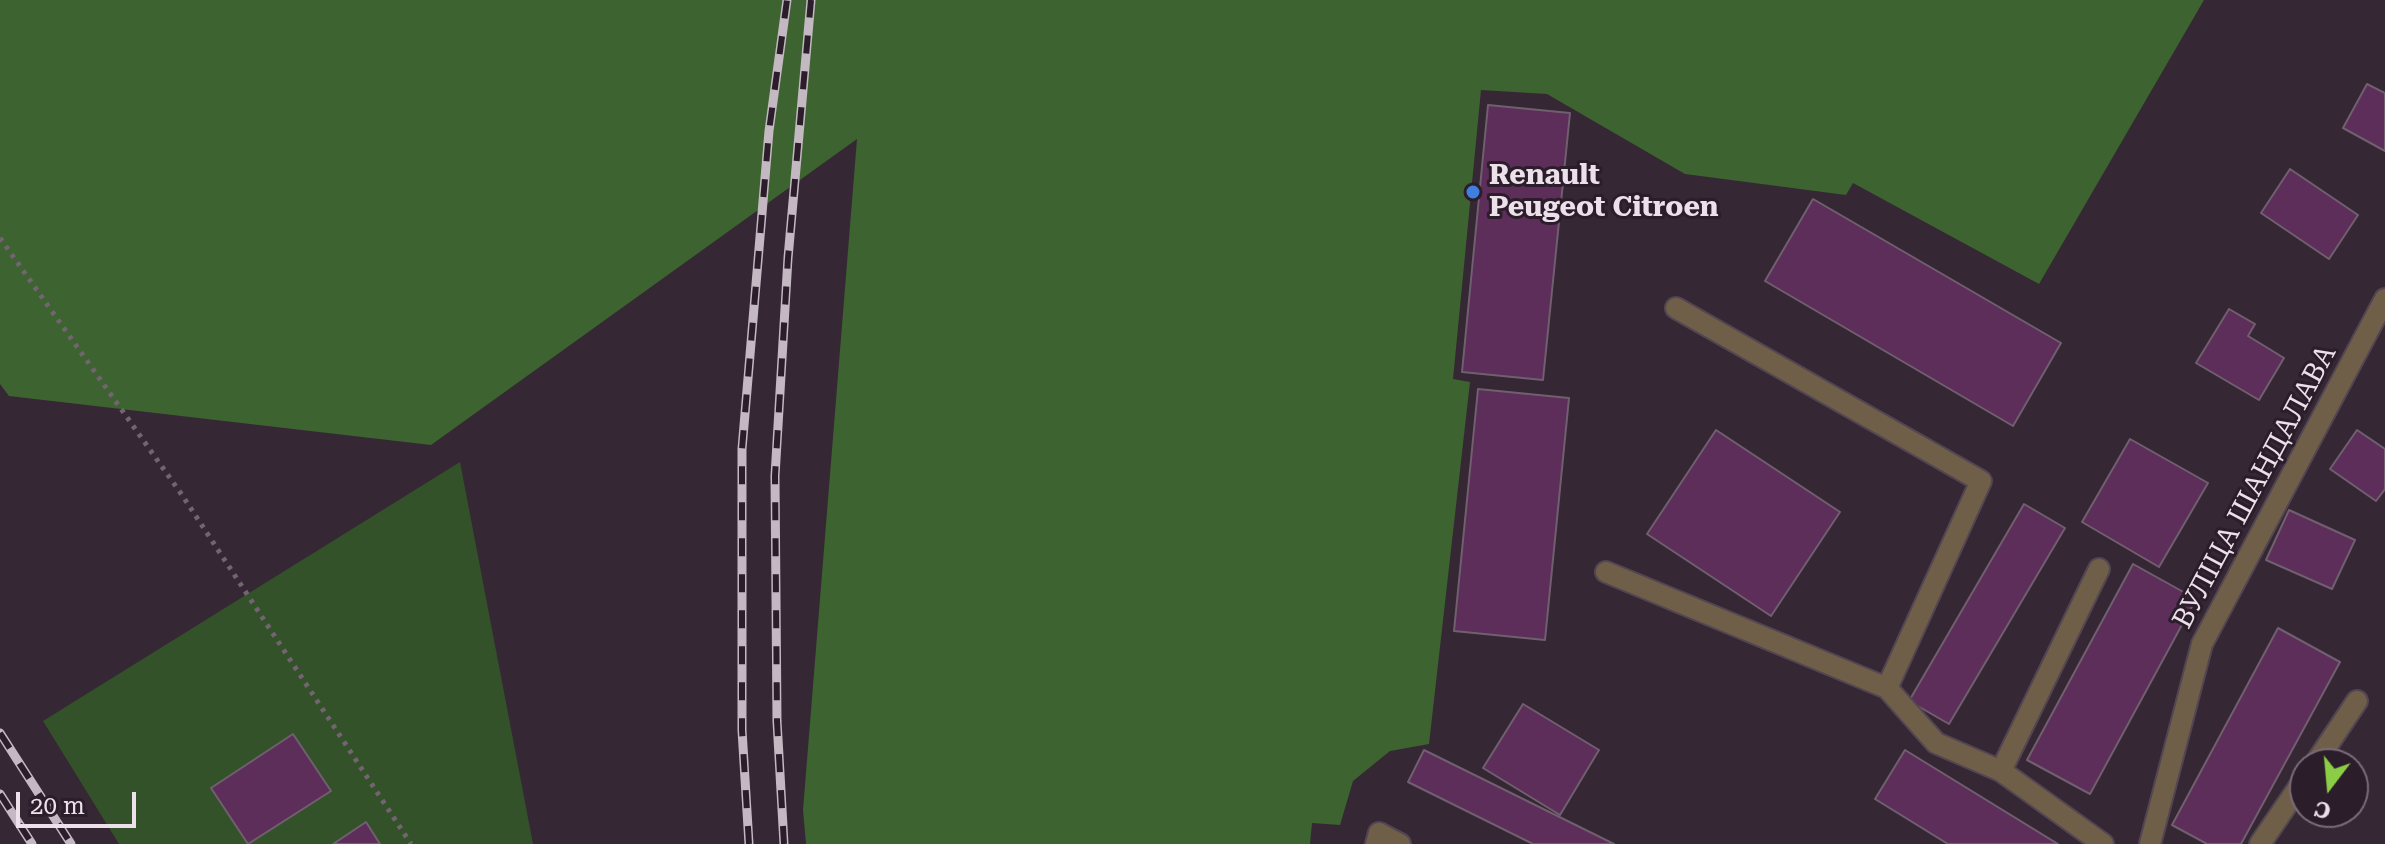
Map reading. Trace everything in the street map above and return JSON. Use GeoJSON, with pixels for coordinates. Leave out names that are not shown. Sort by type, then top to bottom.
{"type":"FeatureCollection","features":[{"type":"Feature","properties":{"kind":"street","name":"ВУЛІЦА ШАНДАЛАВА"},"geometry":{"type":"LineString","coordinates":[[2150,844],[2202,644],[2385,299]]}},
{"type":"Feature","properties":{"kind":"street"},"geometry":{"type":"LineString","coordinates":[[1676,308],[1981,481],[1887,688]]}},
{"type":"Feature","properties":{"kind":"street"},"geometry":{"type":"LineString","coordinates":[[2001,771],[2099,569]]}},
{"type":"Feature","properties":{"kind":"street"},"geometry":{"type":"LineString","coordinates":[[1606,572],[1887,688],[1936,743],[2001,771],[2103,844]]}},
{"type":"Feature","properties":{"kind":"street"},"geometry":{"type":"LineString","coordinates":[[2326,748],[2357,701]]}},
{"type":"Feature","properties":{"kind":"street"},"geometry":{"type":"LineString","coordinates":[[2260,844],[2289,801]]}},
{"type":"Feature","properties":{"kind":"street"},"geometry":{"type":"LineString","coordinates":[[1376,844],[1379,833],[1400,844]]}},
{"type":"Feature","properties":{"kind":"path"},"geometry":{"type":"LineString","coordinates":[[0,238],[182,495],[411,844]]}},
{"type":"Feature","properties":{"kind":"green space"},"geometry":{"type":"Polygon","coordinates":[[[0,0],[2204,0],[2039,284],[1853,183],[1846,195],[1685,174],[1547,94],[1481,90],[1453,379],[1470,382],[1429,744],[1390,751],[1353,781],[1340,825],[1312,823],[1310,844],[806,844],[803,810],[857,139],[431,445],[9,396],[0,384],[0,0]]]}},
{"type":"Feature","properties":{"kind":"green space"},"geometry":{"type":"Polygon","coordinates":[[[460,462],[533,844],[119,844],[43,721],[460,462]]]}},
{"type":"Feature","properties":{"kind":"building"},"geometry":{"type":"Polygon","coordinates":[[[2367,84],[2385,93],[2385,151],[2343,128],[2367,84]]]}},
{"type":"Feature","properties":{"kind":"building"},"geometry":{"type":"Polygon","coordinates":[[[1488,105],[1570,113],[1543,380],[1462,372],[1488,105]]]}},
{"type":"Feature","properties":{"kind":"building"},"geometry":{"type":"Polygon","coordinates":[[[2290,169],[2358,215],[2329,259],[2261,213],[2290,169]]]}},
{"type":"Feature","properties":{"kind":"building"},"geometry":{"type":"Polygon","coordinates":[[[1813,199],[2061,343],[2013,426],[1765,281],[1813,199]]]}},
{"type":"Feature","properties":{"kind":"building"},"geometry":{"type":"Polygon","coordinates":[[[2229,309],[2255,324],[2248,336],[2284,358],[2259,400],[2196,363],[2229,309]]]}},
{"type":"Feature","properties":{"kind":"building"},"geometry":{"type":"Polygon","coordinates":[[[1478,389],[1569,398],[1545,640],[1454,631],[1478,389]]]}},
{"type":"Feature","properties":{"kind":"building"},"geometry":{"type":"Polygon","coordinates":[[[1716,430],[1840,512],[1771,616],[1647,534],[1716,430]]]}},
{"type":"Feature","properties":{"kind":"building"},"geometry":{"type":"Polygon","coordinates":[[[2357,430],[2385,449],[2385,489],[2376,501],[2330,469],[2357,430]]]}},
{"type":"Feature","properties":{"kind":"building"},"geometry":{"type":"Polygon","coordinates":[[[2130,439],[2208,483],[2159,567],[2082,522],[2130,439]]]}},
{"type":"Feature","properties":{"kind":"building"},"geometry":{"type":"Polygon","coordinates":[[[2024,504],[2065,528],[1949,724],[1909,701],[2024,504]]]}},
{"type":"Feature","properties":{"kind":"building"},"geometry":{"type":"Polygon","coordinates":[[[2289,510],[2355,540],[2332,589],[2266,560],[2289,510]]]}},
{"type":"Feature","properties":{"kind":"building"},"geometry":{"type":"Polygon","coordinates":[[[2133,564],[2196,599],[2090,794],[2027,760],[2133,564]]]}},
{"type":"Feature","properties":{"kind":"building"},"geometry":{"type":"Polygon","coordinates":[[[2278,628],[2340,662],[2293,748],[2289,748],[2289,756],[2241,844],[2207,844],[2172,825],[2278,628]]]}},
{"type":"Feature","properties":{"kind":"building"},"geometry":{"type":"Polygon","coordinates":[[[1523,704],[1599,750],[1560,815],[1483,768],[1523,704]]]}},
{"type":"Feature","properties":{"kind":"building"},"geometry":{"type":"Polygon","coordinates":[[[293,734],[331,791],[248,844],[211,788],[293,734]]]}},
{"type":"Feature","properties":{"kind":"building"},"geometry":{"type":"Polygon","coordinates":[[[1424,750],[1614,844],[1533,844],[1408,782],[1424,750]]]}},
{"type":"Feature","properties":{"kind":"building"},"geometry":{"type":"Polygon","coordinates":[[[1905,750],[2058,844],[1948,844],[1875,799],[1905,750]]]}},
{"type":"Feature","properties":{"kind":"building"},"geometry":{"type":"Polygon","coordinates":[[[366,822],[380,844],[333,844],[366,822]]]}},
{"type":"Feature","properties":{"kind":"railway"},"geometry":{"type":"LineString","coordinates":[[749,844],[742,730],[742,449],[769,131],[787,0]]}},
{"type":"Feature","properties":{"kind":"railway"},"geometry":{"type":"LineString","coordinates":[[784,844],[777,721],[775,476],[788,258],[811,0]]}},
{"type":"Feature","properties":{"kind":"railway"},"geometry":{"type":"LineString","coordinates":[[0,733],[71,844]]}},
{"type":"Feature","properties":{"kind":"railway"},"geometry":{"type":"LineString","coordinates":[[0,794],[32,844]]}},
{"type":"Feature","properties":{"kind":"place","name":"Renault Peugeot Citroen"},"geometry":{"type":"Point","coordinates":[1473,192]}}]}
